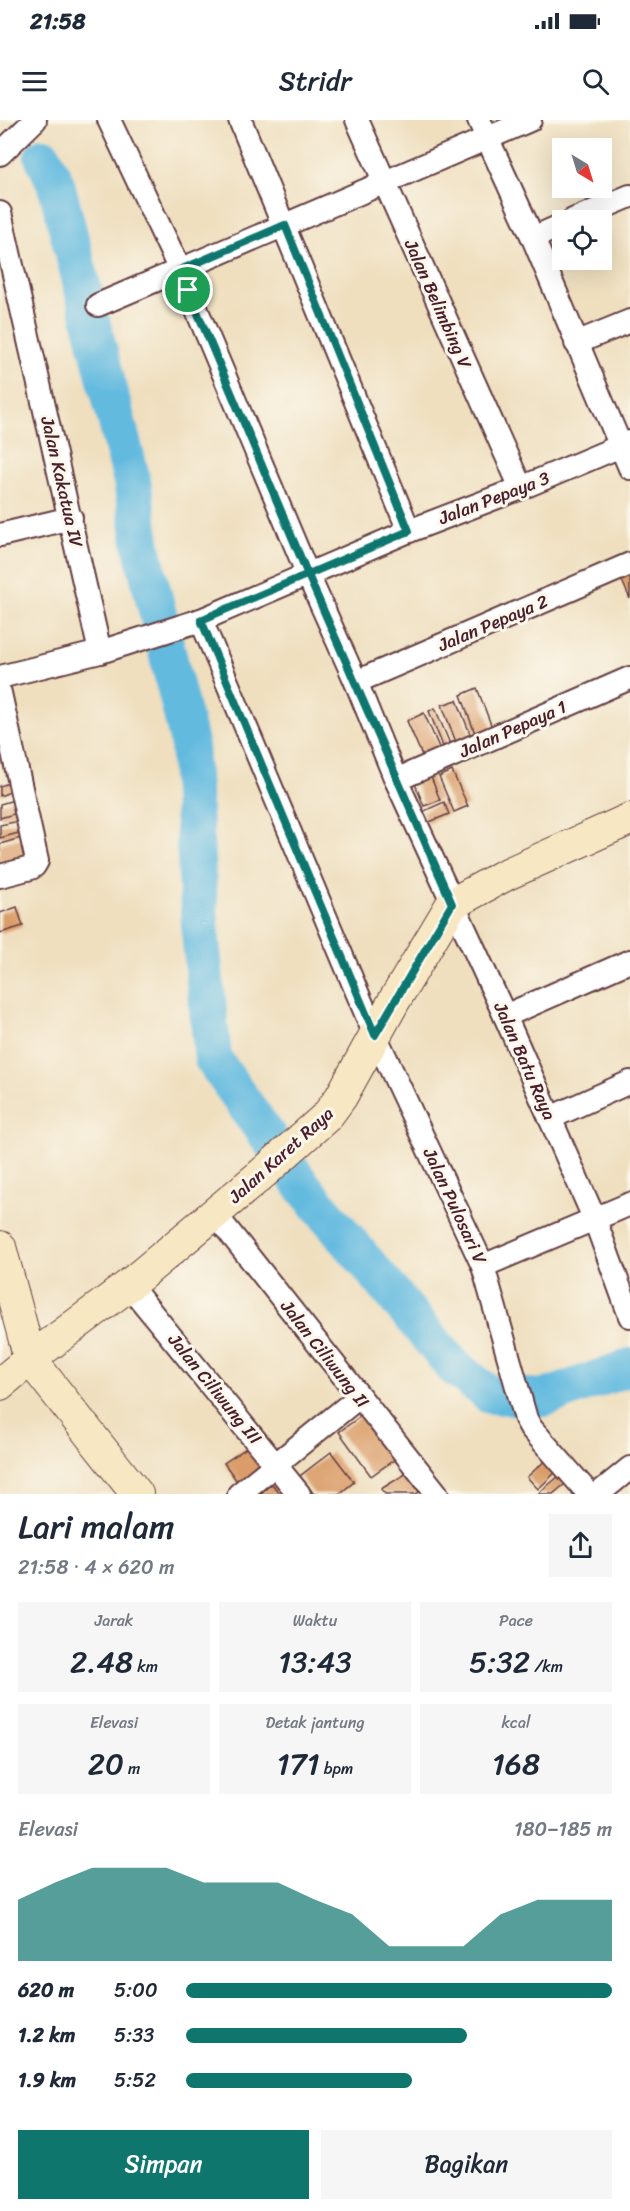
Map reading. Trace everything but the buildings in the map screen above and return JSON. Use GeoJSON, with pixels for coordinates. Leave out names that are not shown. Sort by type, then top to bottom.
{"type":"FeatureCollection","features":[{"type":"Feature","properties":{"kind":"street"},"geometry":{"type":"LineString","coordinates":[[0,153],[35,120]]}},
{"type":"Feature","properties":{"kind":"street","name":"Jalan Batu Raya"},"geometry":{"type":"LineString","coordinates":[[109,120],[180,270],[396,780],[505,1016],[595,1220],[630,1316]]}},
{"type":"Feature","properties":{"kind":"street"},"geometry":{"type":"LineString","coordinates":[[240,120],[409,531]]}},
{"type":"Feature","properties":{"kind":"street","name":"Jalan Belimbing V"},"geometry":{"type":"LineString","coordinates":[[357,120],[521,488]]}},
{"type":"Feature","properties":{"kind":"street"},"geometry":{"type":"LineString","coordinates":[[98,305],[384,183],[483,129],[530,120]]}},
{"type":"Feature","properties":{"kind":"street"},"geometry":{"type":"LineString","coordinates":[[483,129],[533,238],[576,343],[625,444],[630,468]]}},
{"type":"Feature","properties":{"kind":"street"},"geometry":{"type":"LineString","coordinates":[[597,210],[630,196]]}},
{"type":"Feature","properties":{"kind":"street","name":"Jalan Kakatua IV"},"geometry":{"type":"LineString","coordinates":[[0,213],[100,652]]}},
{"type":"Feature","properties":{"kind":"street"},"geometry":{"type":"LineString","coordinates":[[533,238],[552,229]]}},
{"type":"Feature","properties":{"kind":"street"},"geometry":{"type":"LineString","coordinates":[[576,343],[630,321]]}},
{"type":"Feature","properties":{"kind":"street","name":"Jalan Pepaya 3"},"geometry":{"type":"LineString","coordinates":[[100,652],[201,620],[409,531],[521,488],[625,444]]}},
{"type":"Feature","properties":{"kind":"street"},"geometry":{"type":"LineString","coordinates":[[0,535],[71,518]]}},
{"type":"Feature","properties":{"kind":"street","name":"Jalan Pepaya 2"},"geometry":{"type":"LineString","coordinates":[[356,682],[630,564]]}},
{"type":"Feature","properties":{"kind":"street","name":"Jalan Pulosari V"},"geometry":{"type":"LineString","coordinates":[[201,620],[375,1035],[483,1266],[526,1419],[531,1428],[589,1494]]}},
{"type":"Feature","properties":{"kind":"street"},"geometry":{"type":"LineString","coordinates":[[0,677],[100,652]]}},
{"type":"Feature","properties":{"kind":"street","name":"Jalan Pepaya 1"},"geometry":{"type":"LineString","coordinates":[[396,780],[630,678]]}},
{"type":"Feature","properties":{"kind":"street"},"geometry":{"type":"LineString","coordinates":[[0,693],[37,861],[33,867],[0,876]]}},
{"type":"Feature","properties":{"kind":"street"},"geometry":{"type":"LineString","coordinates":[[452,904],[505,874],[630,819]]}},
{"type":"Feature","properties":{"kind":"street","name":"Jalan Karet Raya"},"geometry":{"type":"LineString","coordinates":[[0,1384],[129,1285],[215,1214],[327,1116],[341,1097],[452,904]]}},
{"type":"Feature","properties":{"kind":"street"},"geometry":{"type":"LineString","coordinates":[[505,1016],[630,961]]}},
{"type":"Feature","properties":{"kind":"street"},"geometry":{"type":"LineString","coordinates":[[550,1118],[630,1082]]}},
{"type":"Feature","properties":{"kind":"street"},"geometry":{"type":"LineString","coordinates":[[483,1266],[630,1204]]}},
{"type":"Feature","properties":{"kind":"street","name":"Jalan Ciliwung II"},"geometry":{"type":"LineString","coordinates":[[215,1214],[437,1494]]}},
{"type":"Feature","properties":{"kind":"street"},"geometry":{"type":"LineString","coordinates":[[0,1247],[30,1359],[137,1494]]}},
{"type":"Feature","properties":{"kind":"street","name":"Jalan Ciliwung III"},"geometry":{"type":"LineString","coordinates":[[129,1285],[299,1494]]}},
{"type":"Feature","properties":{"kind":"street"},"geometry":{"type":"LineString","coordinates":[[239,1494],[359,1397]]}},
{"type":"Feature","properties":{"kind":"street"},"geometry":{"type":"LineString","coordinates":[[598,1494],[630,1468]]}},
{"type":"Feature","properties":{"kind":"waterway"},"geometry":{"type":"LineString","coordinates":[[43,157],[56,184],[132,481],[142,548],[189,743],[201,941],[213,1059],[301,1184],[453,1366],[490,1395],[545,1398],[630,1367]]}},
{"type":"Feature","properties":{"kind":"route"},"geometry":{"type":"LineString","coordinates":[[188,290],[180,270],[285,225],[409,531],[308,575],[201,620],[375,1035],[452,904],[396,780],[356,682],[308,575],[188,290]]}}]}
